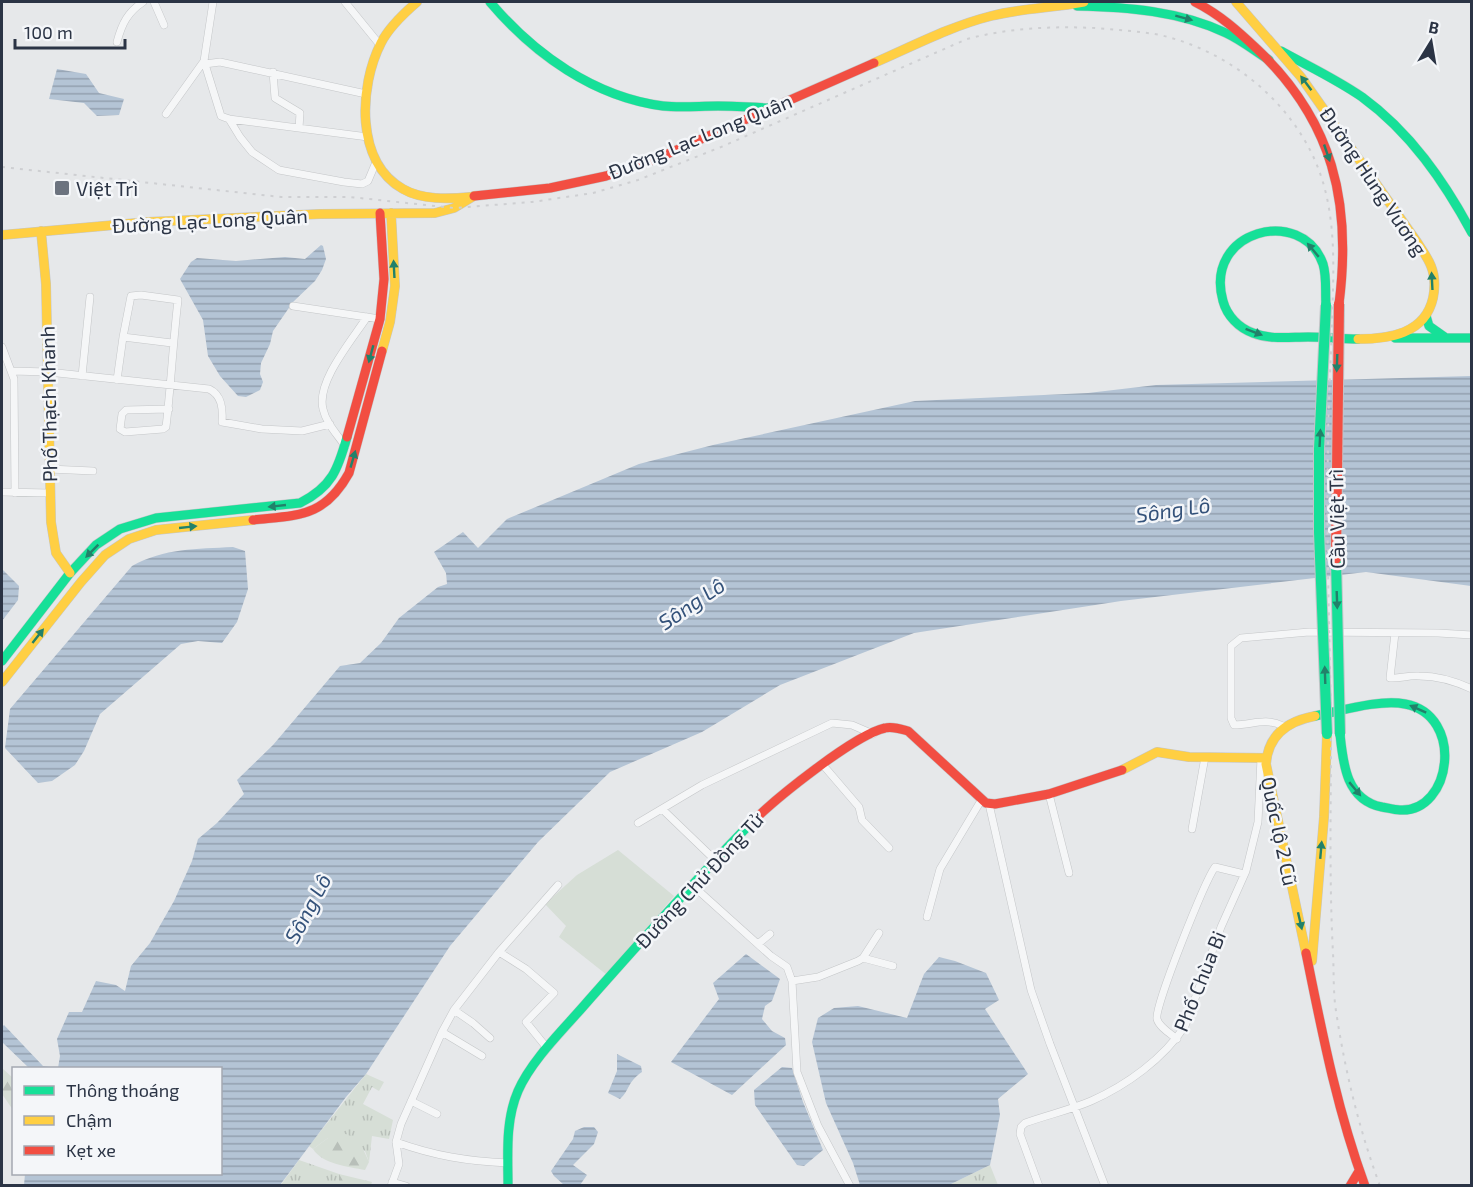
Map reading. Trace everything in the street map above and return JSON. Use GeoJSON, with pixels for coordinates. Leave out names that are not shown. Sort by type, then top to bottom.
{"type":"FeatureCollection","features":[{"type":"Feature","properties":{"kind":"main road"},"geometry":{"type":"LineString","coordinates":[[417,2],[380,45],[366,94],[365,118],[370,148],[376,162],[391,181],[403,189],[439,198],[473,196]]}},
{"type":"Feature","properties":{"kind":"main road"},"geometry":{"type":"LineString","coordinates":[[490,2],[505,22],[550,60],[582,80],[618,94],[657,105],[675,107],[730,106],[770,109]]}},
{"type":"Feature","properties":{"kind":"main road","name":"Đường Lạc Long Quân"},"geometry":{"type":"LineString","coordinates":[[2,235],[148,222],[435,213],[454,208],[473,196],[550,188],[606,176],[656,159],[948,29],[1033,5],[1084,2]]}},
{"type":"Feature","properties":{"kind":"main road","name":"Đường Hùng Vương"},"geometry":{"type":"LineString","coordinates":[[1195,2],[1227,21],[1269,60],[1295,90],[1311,114],[1336,183],[1344,232],[1344,273],[1339,304]]}},
{"type":"Feature","properties":{"kind":"main road","name":"Đường Hùng Vương"},"geometry":{"type":"LineString","coordinates":[[1236,2],[1281,51],[1316,96],[1417,242],[1433,273],[1431,303],[1426,316]]}},
{"type":"Feature","properties":{"kind":"main road"},"geometry":{"type":"LineString","coordinates":[[1246,2],[1281,51],[1353,92],[1390,121],[1438,178],[1472,233]]}},
{"type":"Feature","properties":{"kind":"main road"},"geometry":{"type":"LineString","coordinates":[[1060,4],[1137,9],[1183,18],[1225,33],[1269,60]]}},
{"type":"Feature","properties":{"kind":"main road"},"geometry":{"type":"LineString","coordinates":[[2,682],[81,582],[105,555],[129,539],[156,530],[306,514],[327,502],[343,484],[349,473],[370,379],[380,319],[384,279],[385,213]]}},
{"type":"Feature","properties":{"kind":"main road"},"geometry":{"type":"LineString","coordinates":[[2,661],[70,573],[96,545],[108,536],[138,522],[156,518],[300,503],[311,498],[328,484],[335,473],[390,322],[394,294],[385,213]]}},
{"type":"Feature","properties":{"kind":"main road","name":"Cầu Việt Trì"},"geometry":{"type":"LineString","coordinates":[[1327,734],[1319,485],[1326,304],[1324,294],[1326,279],[1321,260],[1312,247],[1291,233],[1271,230],[1251,235],[1237,244],[1222,265],[1219,282],[1221,298],[1228,313],[1246,330],[1272,337],[1377,338]]}},
{"type":"Feature","properties":{"kind":"main road","name":"Phố Thạch Khanh"},"geometry":{"type":"LineString","coordinates":[[41,231],[46,284],[49,493],[54,547],[60,561],[70,573]]}},
{"type":"Feature","properties":{"kind":"main road","name":"Cầu Việt Trì"},"geometry":{"type":"LineString","coordinates":[[1283,726],[1302,718],[1388,704],[1406,704],[1431,716],[1443,730],[1449,747],[1448,775],[1432,798],[1416,807],[1399,810],[1374,805],[1354,789],[1347,777],[1341,753],[1340,734],[1335,530],[1339,304]]}},
{"type":"Feature","properties":{"kind":"main road"},"geometry":{"type":"LineString","coordinates":[[1377,338],[1396,336],[1408,331],[1426,316],[1430,326],[1448,339]]}},
{"type":"Feature","properties":{"kind":"main road"},"geometry":{"type":"LineString","coordinates":[[1377,338],[1472,338]]}},
{"type":"Feature","properties":{"kind":"main road","name":"Quốc lộ 2 Cũ"},"geometry":{"type":"LineString","coordinates":[[1283,726],[1263,758],[1311,971],[1327,1058],[1346,1133],[1365,1185]]}},
{"type":"Feature","properties":{"kind":"main road","name":"Đường Chử Đồng Tử"},"geometry":{"type":"LineString","coordinates":[[508,1185],[508,1127],[515,1094],[525,1077],[691,884],[762,812],[855,742],[885,728],[899,728],[908,731],[986,801]]}},
{"type":"Feature","properties":{"kind":"main road","name":"Quốc lộ 2 Cũ"},"geometry":{"type":"LineString","coordinates":[[1311,971],[1324,818],[1327,734]]}},
{"type":"Feature","properties":{"kind":"main road"},"geometry":{"type":"LineString","coordinates":[[986,801],[1002,804],[1049,794],[1114,774],[1157,752],[1205,757],[1263,758]]}},
{"type":"Feature","properties":{"kind":"main road"},"geometry":{"type":"LineString","coordinates":[[1350,1185],[1359,1171]]}},
{"type":"Feature","properties":{"kind":"street"},"geometry":{"type":"LineString","coordinates":[[117,42],[123,22],[135,7],[143,2]]}},
{"type":"Feature","properties":{"kind":"street"},"geometry":{"type":"LineString","coordinates":[[154,2],[164,25]]}},
{"type":"Feature","properties":{"kind":"street"},"geometry":{"type":"LineString","coordinates":[[213,2],[205,62],[221,116],[229,119],[368,137]]}},
{"type":"Feature","properties":{"kind":"street"},"geometry":{"type":"LineString","coordinates":[[345,2],[380,45]]}},
{"type":"Feature","properties":{"kind":"street"},"geometry":{"type":"LineString","coordinates":[[166,114],[205,62],[217,61],[273,72],[366,94]]}},
{"type":"Feature","properties":{"kind":"street"},"geometry":{"type":"LineString","coordinates":[[273,72],[275,98],[300,113],[299,128]]}},
{"type":"Feature","properties":{"kind":"street"},"geometry":{"type":"LineString","coordinates":[[229,119],[252,152],[279,170],[344,183],[362,184],[368,180],[376,162]]}},
{"type":"Feature","properties":{"kind":"street"},"geometry":{"type":"LineString","coordinates":[[117,380],[132,295],[182,300],[172,343],[169,409],[166,427],[125,432],[120,429],[122,414],[126,410],[169,409]]}},
{"type":"Feature","properties":{"kind":"street"},"geometry":{"type":"LineString","coordinates":[[82,376],[90,297]]}},
{"type":"Feature","properties":{"kind":"street"},"geometry":{"type":"LineString","coordinates":[[293,306],[380,319]]}},
{"type":"Feature","properties":{"kind":"street"},"geometry":{"type":"LineString","coordinates":[[345,446],[323,411],[321,393],[328,377],[367,317]]}},
{"type":"Feature","properties":{"kind":"street"},"geometry":{"type":"LineString","coordinates":[[123,337],[172,343]]}},
{"type":"Feature","properties":{"kind":"street"},"geometry":{"type":"LineString","coordinates":[[2,346],[12,371],[14,390],[15,493]]}},
{"type":"Feature","properties":{"kind":"street"},"geometry":{"type":"LineString","coordinates":[[12,371],[48,372],[209,389],[214,391],[221,400],[222,422],[262,429],[302,431],[330,424]]}},
{"type":"Feature","properties":{"kind":"street"},"geometry":{"type":"LineString","coordinates":[[49,469],[93,471]]}},
{"type":"Feature","properties":{"kind":"street"},"geometry":{"type":"LineString","coordinates":[[2,492],[49,493]]}},
{"type":"Feature","properties":{"kind":"street"},"geometry":{"type":"LineString","coordinates":[[1283,726],[1272,721],[1234,725],[1231,718],[1231,646],[1241,638],[1309,632],[1472,635]]}},
{"type":"Feature","properties":{"kind":"street"},"geometry":{"type":"LineString","coordinates":[[1395,633],[1390,678],[1434,677],[1455,681],[1472,688]]}},
{"type":"Feature","properties":{"kind":"street"},"geometry":{"type":"LineString","coordinates":[[638,823],[702,785],[832,723],[852,725],[873,734]]}},
{"type":"Feature","properties":{"kind":"street"},"geometry":{"type":"LineString","coordinates":[[1192,829],[1205,757]]}},
{"type":"Feature","properties":{"kind":"street","name":"Phố Chùa Bi"},"geometry":{"type":"LineString","coordinates":[[1039,1185],[1020,1134],[1021,1127],[1025,1123],[1092,1101],[1146,1068],[1177,1039],[1190,1016],[1219,930],[1244,874],[1258,822],[1263,758]]}},
{"type":"Feature","properties":{"kind":"street"},"geometry":{"type":"LineString","coordinates":[[823,765],[859,807],[862,820],[889,848]]}},
{"type":"Feature","properties":{"kind":"street"},"geometry":{"type":"LineString","coordinates":[[1049,794],[1069,873]]}},
{"type":"Feature","properties":{"kind":"street"},"geometry":{"type":"LineString","coordinates":[[927,916],[940,869],[986,801]]}},
{"type":"Feature","properties":{"kind":"street"},"geometry":{"type":"LineString","coordinates":[[986,801],[1031,990],[1105,1185]]}},
{"type":"Feature","properties":{"kind":"street"},"geometry":{"type":"LineString","coordinates":[[662,809],[714,859]]}},
{"type":"Feature","properties":{"kind":"street"},"geometry":{"type":"LineString","coordinates":[[1177,1039],[1161,1025],[1157,1015],[1166,982],[1193,915],[1215,867],[1244,874]]}},
{"type":"Feature","properties":{"kind":"street"},"geometry":{"type":"LineString","coordinates":[[691,884],[787,967],[792,981],[797,1072],[818,1126],[850,1185]]}},
{"type":"Feature","properties":{"kind":"street"},"geometry":{"type":"LineString","coordinates":[[406,1185],[391,1184],[399,1164],[396,1142],[411,1101],[442,1032],[454,1011],[499,952],[558,885]]}},
{"type":"Feature","properties":{"kind":"street"},"geometry":{"type":"LineString","coordinates":[[792,981],[818,977],[863,958],[879,933]]}},
{"type":"Feature","properties":{"kind":"street"},"geometry":{"type":"LineString","coordinates":[[758,944],[770,934]]}},
{"type":"Feature","properties":{"kind":"street"},"geometry":{"type":"LineString","coordinates":[[499,952],[526,969],[554,993],[526,1022],[548,1048]]}},
{"type":"Feature","properties":{"kind":"street"},"geometry":{"type":"LineString","coordinates":[[863,958],[893,966]]}},
{"type":"Feature","properties":{"kind":"street"},"geometry":{"type":"LineString","coordinates":[[454,1011],[473,1023],[490,1038]]}},
{"type":"Feature","properties":{"kind":"street"},"geometry":{"type":"LineString","coordinates":[[442,1032],[482,1056]]}},
{"type":"Feature","properties":{"kind":"street"},"geometry":{"type":"LineString","coordinates":[[411,1101],[437,1114]]}},
{"type":"Feature","properties":{"kind":"street"},"geometry":{"type":"LineString","coordinates":[[396,1142],[468,1162],[508,1163]]}},
{"type":"Feature","properties":{"kind":"green space"},"geometry":{"type":"Polygon","coordinates":[[[618,850],[674,896],[607,975],[559,937],[566,926],[545,904],[577,875],[618,850]]]}},
{"type":"Feature","properties":{"kind":"green space"},"geometry":{"type":"Polygon","coordinates":[[[2,1068],[12,1077],[12,1109],[2,1094],[2,1068]]]}},
{"type":"Feature","properties":{"kind":"green space"},"geometry":{"type":"Polygon","coordinates":[[[366,1074],[384,1082],[379,1091],[372,1087],[363,1104],[393,1120],[389,1139],[372,1136],[369,1162],[365,1151],[328,1138],[313,1149],[309,1146],[366,1074]]]}},
{"type":"Feature","properties":{"kind":"green space"},"geometry":{"type":"Polygon","coordinates":[[[346,1134],[358,1138],[369,1162],[365,1170],[329,1161],[313,1149],[328,1138],[346,1134]]]}},
{"type":"Feature","properties":{"kind":"green space"},"geometry":{"type":"Polygon","coordinates":[[[299,1160],[339,1174],[339,1185],[280,1186],[299,1160]]]}},
{"type":"Feature","properties":{"kind":"green space"},"geometry":{"type":"Polygon","coordinates":[[[990,1165],[998,1185],[949,1185],[990,1165]]]}},
{"type":"Feature","properties":{"kind":"green space"},"geometry":{"type":"Polygon","coordinates":[[[339,1174],[372,1182],[371,1185],[339,1185],[339,1174]]]}},
{"type":"Feature","properties":{"kind":"water"},"geometry":{"type":"Polygon","coordinates":[[[57,69],[86,74],[99,93],[124,99],[119,115],[97,116],[84,103],[49,99],[57,69]]]}},
{"type":"Feature","properties":{"kind":"water"},"geometry":{"type":"Polygon","coordinates":[[[321,245],[326,259],[322,270],[315,281],[293,302],[273,331],[261,363],[260,374],[263,382],[260,390],[246,397],[238,396],[220,376],[208,356],[203,320],[180,279],[191,262],[197,258],[236,261],[285,257],[305,259],[321,245]]]}},
{"type":"Feature","properties":{"kind":"water","name":"Sông Lô"},"geometry":{"type":"Polygon","coordinates":[[[1471,376],[1471,586],[1366,572],[1121,601],[914,633],[780,685],[702,732],[610,772],[538,842],[450,946],[366,1074],[280,1185],[24,1185],[25,1175],[222,1175],[222,1067],[58,1067],[60,1056],[57,1039],[69,1012],[82,1012],[96,981],[116,985],[125,991],[131,966],[150,943],[174,901],[192,861],[198,839],[217,823],[244,794],[237,780],[273,745],[340,666],[360,663],[381,643],[399,618],[438,587],[447,584],[446,573],[434,552],[463,532],[478,548],[507,519],[639,464],[713,445],[915,401],[1088,393],[1156,385],[1471,376]]]}},
{"type":"Feature","properties":{"kind":"water"},"geometry":{"type":"Polygon","coordinates":[[[233,547],[245,551],[248,589],[237,622],[222,643],[198,641],[181,644],[100,714],[84,751],[75,765],[52,781],[38,783],[5,748],[10,709],[132,566],[169,553],[233,547]]]}},
{"type":"Feature","properties":{"kind":"water"},"geometry":{"type":"Polygon","coordinates":[[[2,569],[19,586],[18,600],[2,621],[2,569]]]}},
{"type":"Feature","properties":{"kind":"water"},"geometry":{"type":"Polygon","coordinates":[[[746,954],[780,979],[772,1001],[765,1006],[762,1019],[772,1031],[785,1038],[786,1045],[732,1095],[671,1062],[719,999],[713,983],[746,954]]]}},
{"type":"Feature","properties":{"kind":"water"},"geometry":{"type":"Polygon","coordinates":[[[939,957],[986,973],[999,1000],[985,1009],[1028,1074],[998,1099],[1000,1115],[990,1165],[949,1185],[860,1185],[853,1163],[826,1103],[812,1042],[818,1018],[834,1008],[858,1006],[907,1018],[924,974],[939,957]]]}},
{"type":"Feature","properties":{"kind":"water"},"geometry":{"type":"Polygon","coordinates":[[[4,1025],[43,1066],[50,1067],[28,1067],[2,1042],[4,1025]]]}},
{"type":"Feature","properties":{"kind":"water"},"geometry":{"type":"Polygon","coordinates":[[[617,1054],[641,1066],[642,1072],[620,1099],[608,1093],[617,1071],[617,1054]]]}},
{"type":"Feature","properties":{"kind":"water"},"geometry":{"type":"Polygon","coordinates":[[[782,1067],[792,1068],[823,1150],[804,1166],[797,1165],[755,1105],[754,1090],[782,1067]]]}},
{"type":"Feature","properties":{"kind":"water"},"geometry":{"type":"Polygon","coordinates":[[[584,1127],[594,1127],[598,1132],[594,1144],[573,1165],[587,1175],[580,1185],[564,1185],[551,1171],[573,1139],[575,1131],[584,1127]]]}},
{"type":"Feature","properties":{"kind":"railway"},"geometry":{"type":"LineString","coordinates":[[2,167],[281,197],[350,197],[454,208],[532,202],[593,193],[638,180],[721,147],[967,39],[999,32],[1079,27],[1160,35],[1207,52],[1250,78],[1286,113],[1301,134],[1321,175],[1330,215],[1333,278],[1327,519],[1334,989],[1348,1078],[1380,1186]]}},
{"type":"Feature","properties":{"kind":"traffic: fast"},"geometry":{"type":"LineString","coordinates":[[490,2],[526,39],[546,55],[567,70],[613,93],[663,106],[768,108]]}},
{"type":"Feature","properties":{"kind":"traffic: fast"},"geometry":{"type":"LineString","coordinates":[[1077,6],[1134,9],[1190,20],[1232,36],[1269,60]]}},
{"type":"Feature","properties":{"kind":"traffic: fast"},"geometry":{"type":"LineString","coordinates":[[1281,51],[1352,90],[1396,126],[1438,176],[1472,233]]}},
{"type":"Feature","properties":{"kind":"traffic: fast"},"geometry":{"type":"LineString","coordinates":[[1326,305],[1323,264],[1312,246],[1296,235],[1277,231],[1258,234],[1240,243],[1227,257],[1221,277],[1223,301],[1234,321],[1243,328],[1260,335],[1274,337],[1358,339]]}},
{"type":"Feature","properties":{"kind":"traffic: fast"},"geometry":{"type":"LineString","coordinates":[[1326,305],[1319,449],[1319,532],[1327,734]]}},
{"type":"Feature","properties":{"kind":"traffic: fast"},"geometry":{"type":"LineString","coordinates":[[1426,316],[1429,326],[1446,338]]}},
{"type":"Feature","properties":{"kind":"traffic: fast"},"geometry":{"type":"LineString","coordinates":[[1395,338],[1472,338]]}},
{"type":"Feature","properties":{"kind":"traffic: fast"},"geometry":{"type":"LineString","coordinates":[[2,661],[70,573],[96,545],[120,529],[156,518],[300,503],[327,484],[337,468],[347,437]]}},
{"type":"Feature","properties":{"kind":"traffic: fast"},"geometry":{"type":"LineString","coordinates":[[1336,559],[1340,734]]}},
{"type":"Feature","properties":{"kind":"traffic: fast"},"geometry":{"type":"LineString","coordinates":[[1315,716],[1384,703],[1405,704],[1424,712],[1437,726],[1443,743],[1444,762],[1440,781],[1431,796],[1418,807],[1398,810],[1370,803],[1361,797],[1349,779],[1340,734]]}},
{"type":"Feature","properties":{"kind":"traffic: fast"},"geometry":{"type":"LineString","coordinates":[[508,1186],[508,1138],[511,1114],[518,1091],[532,1067],[648,933],[751,823]]}},
{"type":"Feature","properties":{"kind":"traffic: slow"},"geometry":{"type":"LineString","coordinates":[[417,2],[388,32],[374,61],[368,80],[366,101],[369,142],[376,161],[387,177],[410,193],[427,197],[470,197]]}},
{"type":"Feature","properties":{"kind":"traffic: slow"},"geometry":{"type":"LineString","coordinates":[[874,63],[976,20],[1014,11],[1084,2]]}},
{"type":"Feature","properties":{"kind":"traffic: slow"},"geometry":{"type":"LineString","coordinates":[[1236,2],[1301,77],[1417,242],[1431,266],[1434,294],[1429,310],[1422,320],[1414,327],[1393,336],[1358,339]]}},
{"type":"Feature","properties":{"kind":"traffic: slow"},"geometry":{"type":"LineString","coordinates":[[2,235],[148,222],[320,214],[435,213],[454,208],[474,196]]}},
{"type":"Feature","properties":{"kind":"traffic: slow"},"geometry":{"type":"LineString","coordinates":[[382,351],[390,322],[395,286],[391,213]]}},
{"type":"Feature","properties":{"kind":"traffic: slow"},"geometry":{"type":"LineString","coordinates":[[41,231],[46,284],[51,522],[56,553],[70,573]]}},
{"type":"Feature","properties":{"kind":"traffic: slow"},"geometry":{"type":"LineString","coordinates":[[2,682],[81,582],[105,555],[129,539],[156,530],[253,520]]}},
{"type":"Feature","properties":{"kind":"traffic: slow"},"geometry":{"type":"LineString","coordinates":[[1306,953],[1266,764],[1271,745],[1281,731],[1305,718],[1315,716]]}},
{"type":"Feature","properties":{"kind":"traffic: slow"},"geometry":{"type":"LineString","coordinates":[[1312,961],[1324,817],[1327,734]]}},
{"type":"Feature","properties":{"kind":"traffic: slow"},"geometry":{"type":"LineString","coordinates":[[1122,770],[1157,752],[1189,757],[1266,758]]}},
{"type":"Feature","properties":{"kind":"traffic: jam"},"geometry":{"type":"LineString","coordinates":[[1195,2],[1235,29],[1283,76],[1304,105],[1320,134],[1339,197],[1342,231],[1339,304]]}},
{"type":"Feature","properties":{"kind":"traffic: jam"},"geometry":{"type":"LineString","coordinates":[[474,196],[550,188],[606,176],[656,159],[874,63]]}},
{"type":"Feature","properties":{"kind":"traffic: jam"},"geometry":{"type":"LineString","coordinates":[[347,437],[380,319],[384,279],[380,213]]}},
{"type":"Feature","properties":{"kind":"traffic: jam"},"geometry":{"type":"LineString","coordinates":[[1336,559],[1339,304]]}},
{"type":"Feature","properties":{"kind":"traffic: jam"},"geometry":{"type":"LineString","coordinates":[[253,520],[308,512],[330,499],[340,488],[349,473],[382,351]]}},
{"type":"Feature","properties":{"kind":"traffic: jam"},"geometry":{"type":"LineString","coordinates":[[751,823],[796,784],[835,755],[871,733],[888,727],[908,731],[986,803],[995,804],[1049,794],[1122,770]]}},
{"type":"Feature","properties":{"kind":"traffic: jam"},"geometry":{"type":"LineString","coordinates":[[1306,953],[1338,1100],[1365,1186]]}},
{"type":"Feature","properties":{"kind":"traffic: jam"},"geometry":{"type":"LineString","coordinates":[[1350,1186],[1359,1171]]}},
{"type":"Feature","properties":{"kind":"place","name":"Việt Trì"},"geometry":{"type":"Point","coordinates":[62,188]}}]}
